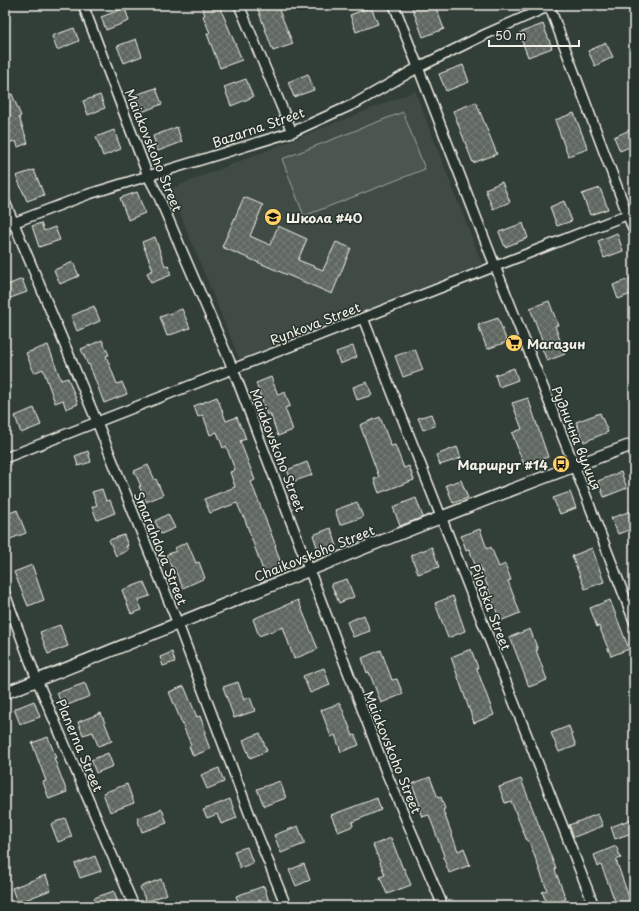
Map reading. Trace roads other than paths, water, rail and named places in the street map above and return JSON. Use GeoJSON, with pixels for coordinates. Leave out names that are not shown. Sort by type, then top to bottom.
{"type":"FeatureCollection","features":[{"type":"Feature","properties":{"kind":"street","name":"Maiakovskoho Street"},"geometry":{"type":"LineString","coordinates":[[83,5],[148,176],[158,195],[233,369],[386,772],[443,906]]}},
{"type":"Feature","properties":{"kind":"street"},"geometry":{"type":"LineString","coordinates":[[239,5],[292,132]]}},
{"type":"Feature","properties":{"kind":"street","name":"Руднична вулиця"},"geometry":{"type":"LineString","coordinates":[[394,5],[634,621]]}},
{"type":"Feature","properties":{"kind":"street","name":"Bazarna Street"},"geometry":{"type":"LineString","coordinates":[[9,225],[89,194],[292,132],[356,103],[419,67],[550,5]]}},
{"type":"Feature","properties":{"kind":"street"},"geometry":{"type":"LineString","coordinates":[[550,5],[631,213],[634,232]]}},
{"type":"Feature","properties":{"kind":"street","name":"Smarahdova Street"},"geometry":{"type":"LineString","coordinates":[[5,202],[9,225],[97,422],[178,624],[254,826],[286,906]]}},
{"type":"Feature","properties":{"kind":"street","name":"Rynkova Street"},"geometry":{"type":"LineString","coordinates":[[5,458],[631,213]]}},
{"type":"Feature","properties":{"kind":"street","name":"Pilotska Street"},"geometry":{"type":"LineString","coordinates":[[363,318],[594,906]]}},
{"type":"Feature","properties":{"kind":"street","name":"Chaikovskoho Street"},"geometry":{"type":"LineString","coordinates":[[5,693],[178,624],[309,569],[574,465],[634,444]]}},
{"type":"Feature","properties":{"kind":"street","name":"Planerna Street"},"geometry":{"type":"LineString","coordinates":[[5,594],[37,680],[134,906]]}},
{"type":"Feature","properties":{"kind":"place","name":"Школа #40"},"geometry":{"type":"Point","coordinates":[273,217]}},
{"type":"Feature","properties":{"kind":"place","name":"Магазин"},"geometry":{"type":"Point","coordinates":[514,343]}},
{"type":"Feature","properties":{"kind":"place","name":"Маршрут #14"},"geometry":{"type":"Point","coordinates":[561,464]}}]}
